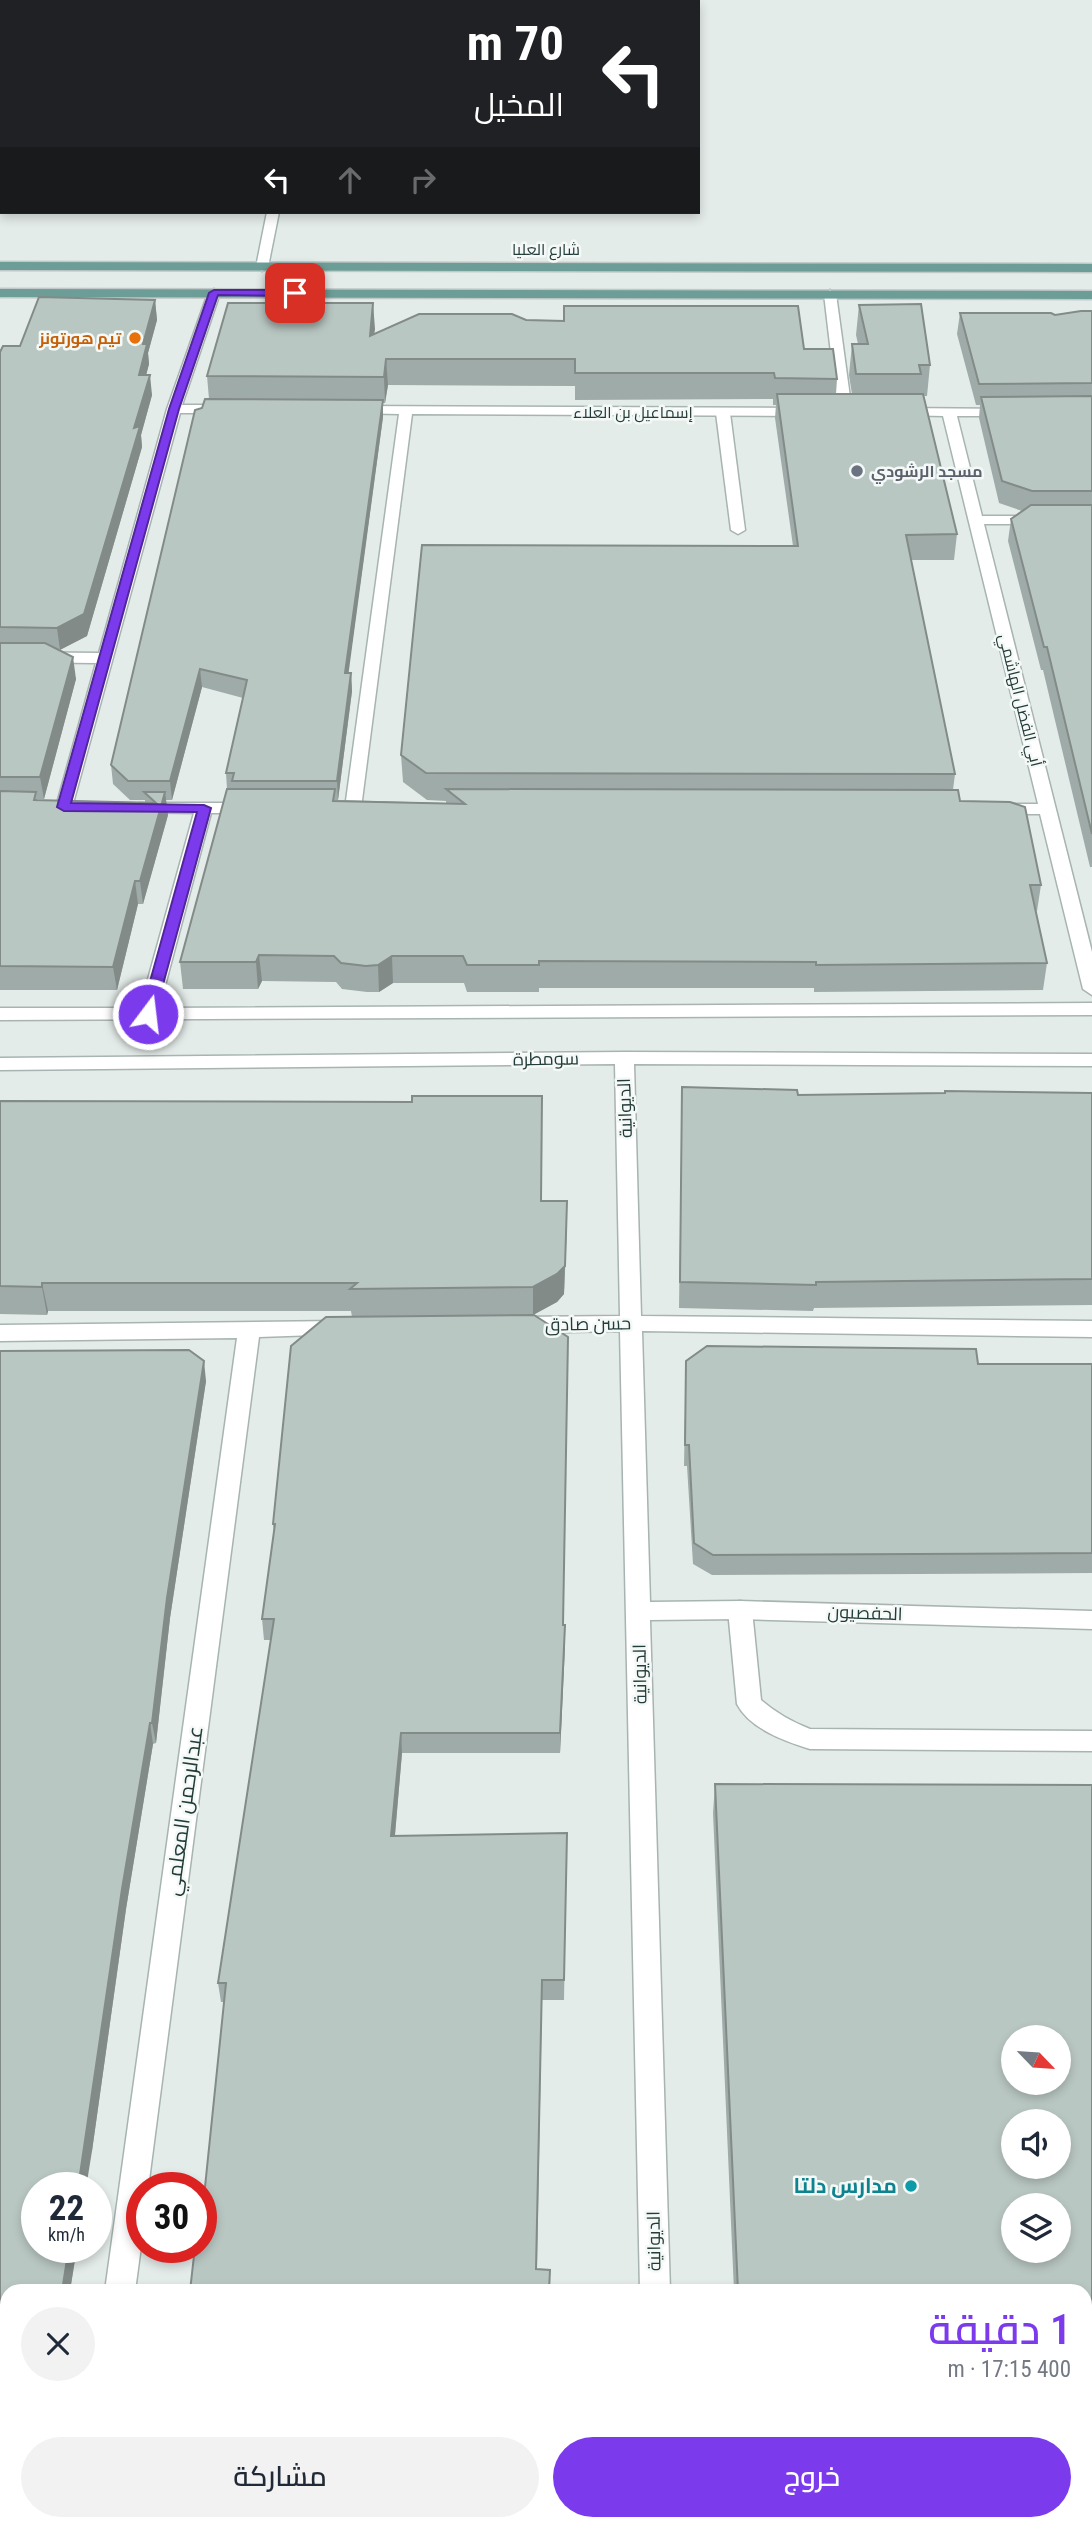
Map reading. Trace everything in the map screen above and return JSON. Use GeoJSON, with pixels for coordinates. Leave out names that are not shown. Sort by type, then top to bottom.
{"type":"FeatureCollection","features":[{"type":"Feature","properties":{"kind":"main road","name":"شارع العليا"},"geometry":{"type":"LineString","coordinates":[[0,266],[1092,268]]}},
{"type":"Feature","properties":{"kind":"main road"},"geometry":{"type":"LineString","coordinates":[[0,293],[1092,295]]}},
{"type":"Feature","properties":{"kind":"street"},"geometry":{"type":"LineString","coordinates":[[262,267],[272,214]]}},
{"type":"Feature","properties":{"kind":"street"},"geometry":{"type":"LineString","coordinates":[[64,807],[174,409],[214,293]]}},
{"type":"Feature","properties":{"kind":"street","name":"إسماعيل بن العلاء"},"geometry":{"type":"LineString","coordinates":[[338,410],[838,412],[830,294]]}},
{"type":"Feature","properties":{"kind":"street"},"geometry":{"type":"LineString","coordinates":[[174,409],[243,409]]}},
{"type":"Feature","properties":{"kind":"street"},"geometry":{"type":"LineString","coordinates":[[353,808],[407,410]]}},
{"type":"Feature","properties":{"kind":"street"},"geometry":{"type":"LineString","coordinates":[[884,412],[1027,412]]}},
{"type":"Feature","properties":{"kind":"street","name":"أبي الفضل الهاشمي"},"geometry":{"type":"LineString","coordinates":[[949,412],[1092,989]]}},
{"type":"Feature","properties":{"kind":"street"},"geometry":{"type":"LineString","coordinates":[[723,413],[738,530]]}},
{"type":"Feature","properties":{"kind":"street"},"geometry":{"type":"LineString","coordinates":[[977,520],[1092,520]]}},
{"type":"Feature","properties":{"kind":"street"},"geometry":{"type":"LineString","coordinates":[[0,657],[107,658]]}},
{"type":"Feature","properties":{"kind":"street"},"geometry":{"type":"LineString","coordinates":[[128,808],[272,808]]}},
{"type":"Feature","properties":{"kind":"street"},"geometry":{"type":"LineString","coordinates":[[148,1014],[204,808]]}},
{"type":"Feature","properties":{"kind":"street"},"geometry":{"type":"LineString","coordinates":[[978,809],[1048,809]]}},
{"type":"Feature","properties":{"kind":"street"},"geometry":{"type":"LineString","coordinates":[[0,1014],[1092,1009]]}},
{"type":"Feature","properties":{"kind":"street","name":"سومطرة"},"geometry":{"type":"LineString","coordinates":[[0,1064],[624,1058],[1092,1060]]}},
{"type":"Feature","properties":{"kind":"street","name":"الديوانية"},"geometry":{"type":"LineString","coordinates":[[624,1058],[655,2284]]}},
{"type":"Feature","properties":{"kind":"street","name":"حسن صادق"},"geometry":{"type":"LineString","coordinates":[[495,1326],[631,1323],[1092,1329]]}},
{"type":"Feature","properties":{"kind":"street"},"geometry":{"type":"LineString","coordinates":[[0,1333],[358,1328]]}},
{"type":"Feature","properties":{"kind":"street","name":"عبدالرحمن المعلمي"},"geometry":{"type":"LineString","coordinates":[[121,2284],[249,1331]]}},
{"type":"Feature","properties":{"kind":"street"},"geometry":{"type":"LineString","coordinates":[[740,1610],[749,1704],[765,1719],[787,1732],[810,1739],[1092,1741]]}},
{"type":"Feature","properties":{"kind":"street","name":"الحفصيون"},"geometry":{"type":"LineString","coordinates":[[639,1611],[740,1610],[1092,1620]]}},
{"type":"Feature","properties":{"kind":"building"},"geometry":{"type":"Polygon","coordinates":[[[39,297],[155,300],[143,344],[147,344],[139,375],[150,375],[134,428],[140,426],[84,614],[57,628],[0,627],[0,352],[3,346],[20,346],[39,297]]]}},
{"type":"Feature","properties":{"kind":"building"},"geometry":{"type":"Polygon","coordinates":[[[228,303],[373,303],[370,336],[419,314],[512,314],[526,320],[564,321],[564,306],[798,306],[804,349],[833,349],[837,379],[775,378],[774,373],[575,373],[575,359],[386,359],[384,377],[207,376],[228,303]]]}},
{"type":"Feature","properties":{"kind":"building"},"geometry":{"type":"Polygon","coordinates":[[[921,304],[930,365],[919,365],[921,374],[856,374],[852,344],[868,344],[859,305],[921,304]]]}},
{"type":"Feature","properties":{"kind":"building"},"geometry":{"type":"Polygon","coordinates":[[[1092,311],[1092,383],[979,384],[960,313],[1055,315],[1092,311]]]}},
{"type":"Feature","properties":{"kind":"building"},"geometry":{"type":"Polygon","coordinates":[[[777,394],[923,394],[957,534],[906,535],[955,774],[426,773],[401,755],[422,545],[798,546],[777,394]]]}},
{"type":"Feature","properties":{"kind":"building"},"geometry":{"type":"Polygon","coordinates":[[[1092,396],[1092,491],[1032,491],[1002,481],[981,397],[1092,396]]]}},
{"type":"Feature","properties":{"kind":"building"},"geometry":{"type":"Polygon","coordinates":[[[205,399],[383,400],[345,673],[351,673],[337,781],[232,781],[234,773],[226,773],[247,680],[200,669],[170,781],[128,781],[111,765],[195,410],[202,408],[205,399]]]}},
{"type":"Feature","properties":{"kind":"building"},"geometry":{"type":"Polygon","coordinates":[[[1031,505],[1092,505],[1092,834],[1047,647],[1044,647],[1011,519],[1031,505]]]}},
{"type":"Feature","properties":{"kind":"building"},"geometry":{"type":"Polygon","coordinates":[[[0,643],[45,643],[73,657],[40,777],[0,777],[0,643]]]}},
{"type":"Feature","properties":{"kind":"building"},"geometry":{"type":"Polygon","coordinates":[[[227,789],[335,789],[333,801],[465,804],[446,789],[958,790],[960,801],[1010,802],[1025,807],[1041,885],[1030,885],[1047,963],[816,965],[816,962],[539,961],[539,965],[467,965],[463,956],[392,956],[378,965],[366,966],[341,963],[334,956],[259,955],[256,962],[180,962],[227,789]]]}},
{"type":"Feature","properties":{"kind":"building"},"geometry":{"type":"Polygon","coordinates":[[[0,791],[36,792],[34,800],[156,803],[144,792],[165,792],[140,881],[135,881],[113,967],[0,966],[0,791]]]}},
{"type":"Feature","properties":{"kind":"building"},"geometry":{"type":"Polygon","coordinates":[[[682,1087],[797,1090],[798,1095],[945,1091],[1092,1093],[1092,1279],[816,1282],[816,1285],[680,1282],[682,1087]]]}},
{"type":"Feature","properties":{"kind":"building"},"geometry":{"type":"Polygon","coordinates":[[[412,1096],[542,1096],[541,1201],[567,1201],[565,1266],[557,1274],[533,1287],[350,1289],[357,1283],[42,1283],[42,1287],[0,1286],[0,1101],[412,1102],[412,1096]]]}},
{"type":"Feature","properties":{"kind":"building"},"geometry":{"type":"Polygon","coordinates":[[[534,1315],[568,1337],[565,1625],[560,1733],[401,1733],[391,1836],[567,1833],[564,1980],[542,1980],[536,2269],[550,2270],[549,2284],[191,2284],[193,2263],[217,2263],[217,2172],[207,2172],[226,1983],[218,1983],[274,1619],[262,1619],[275,1524],[291,1346],[326,1317],[534,1315]]]}},
{"type":"Feature","properties":{"kind":"building"},"geometry":{"type":"Polygon","coordinates":[[[707,1346],[976,1349],[978,1364],[1092,1364],[1092,1553],[713,1555],[694,1543],[689,1445],[685,1445],[686,1361],[707,1346]]]}},
{"type":"Feature","properties":{"kind":"building"},"geometry":{"type":"Polygon","coordinates":[[[189,1350],[204,1361],[167,1598],[152,1723],[122,1889],[80,2172],[21,2172],[21,2263],[66,2263],[63,2284],[0,2284],[0,1351],[189,1350]]]}},
{"type":"Feature","properties":{"kind":"building","name":"مدارس دلتا"},"geometry":{"type":"Polygon","coordinates":[[[715,1784],[1092,1785],[1092,2284],[738,2284],[715,1784]]]}},
{"type":"Feature","properties":{"kind":"place","name":"تيم هورتونز"},"geometry":{"type":"Point","coordinates":[135,338]}},
{"type":"Feature","properties":{"kind":"place","name":"مسجد الرشودي"},"geometry":{"type":"Point","coordinates":[857,471]}},
{"type":"Feature","properties":{"kind":"place","name":"مدارس دلتا"},"geometry":{"type":"Point","coordinates":[911,2186]}},
{"type":"Feature","properties":{"kind":"route"},"geometry":{"type":"LineString","coordinates":[[148,1014],[204,808],[64,807],[174,409],[214,293],[295,293]]}}]}
